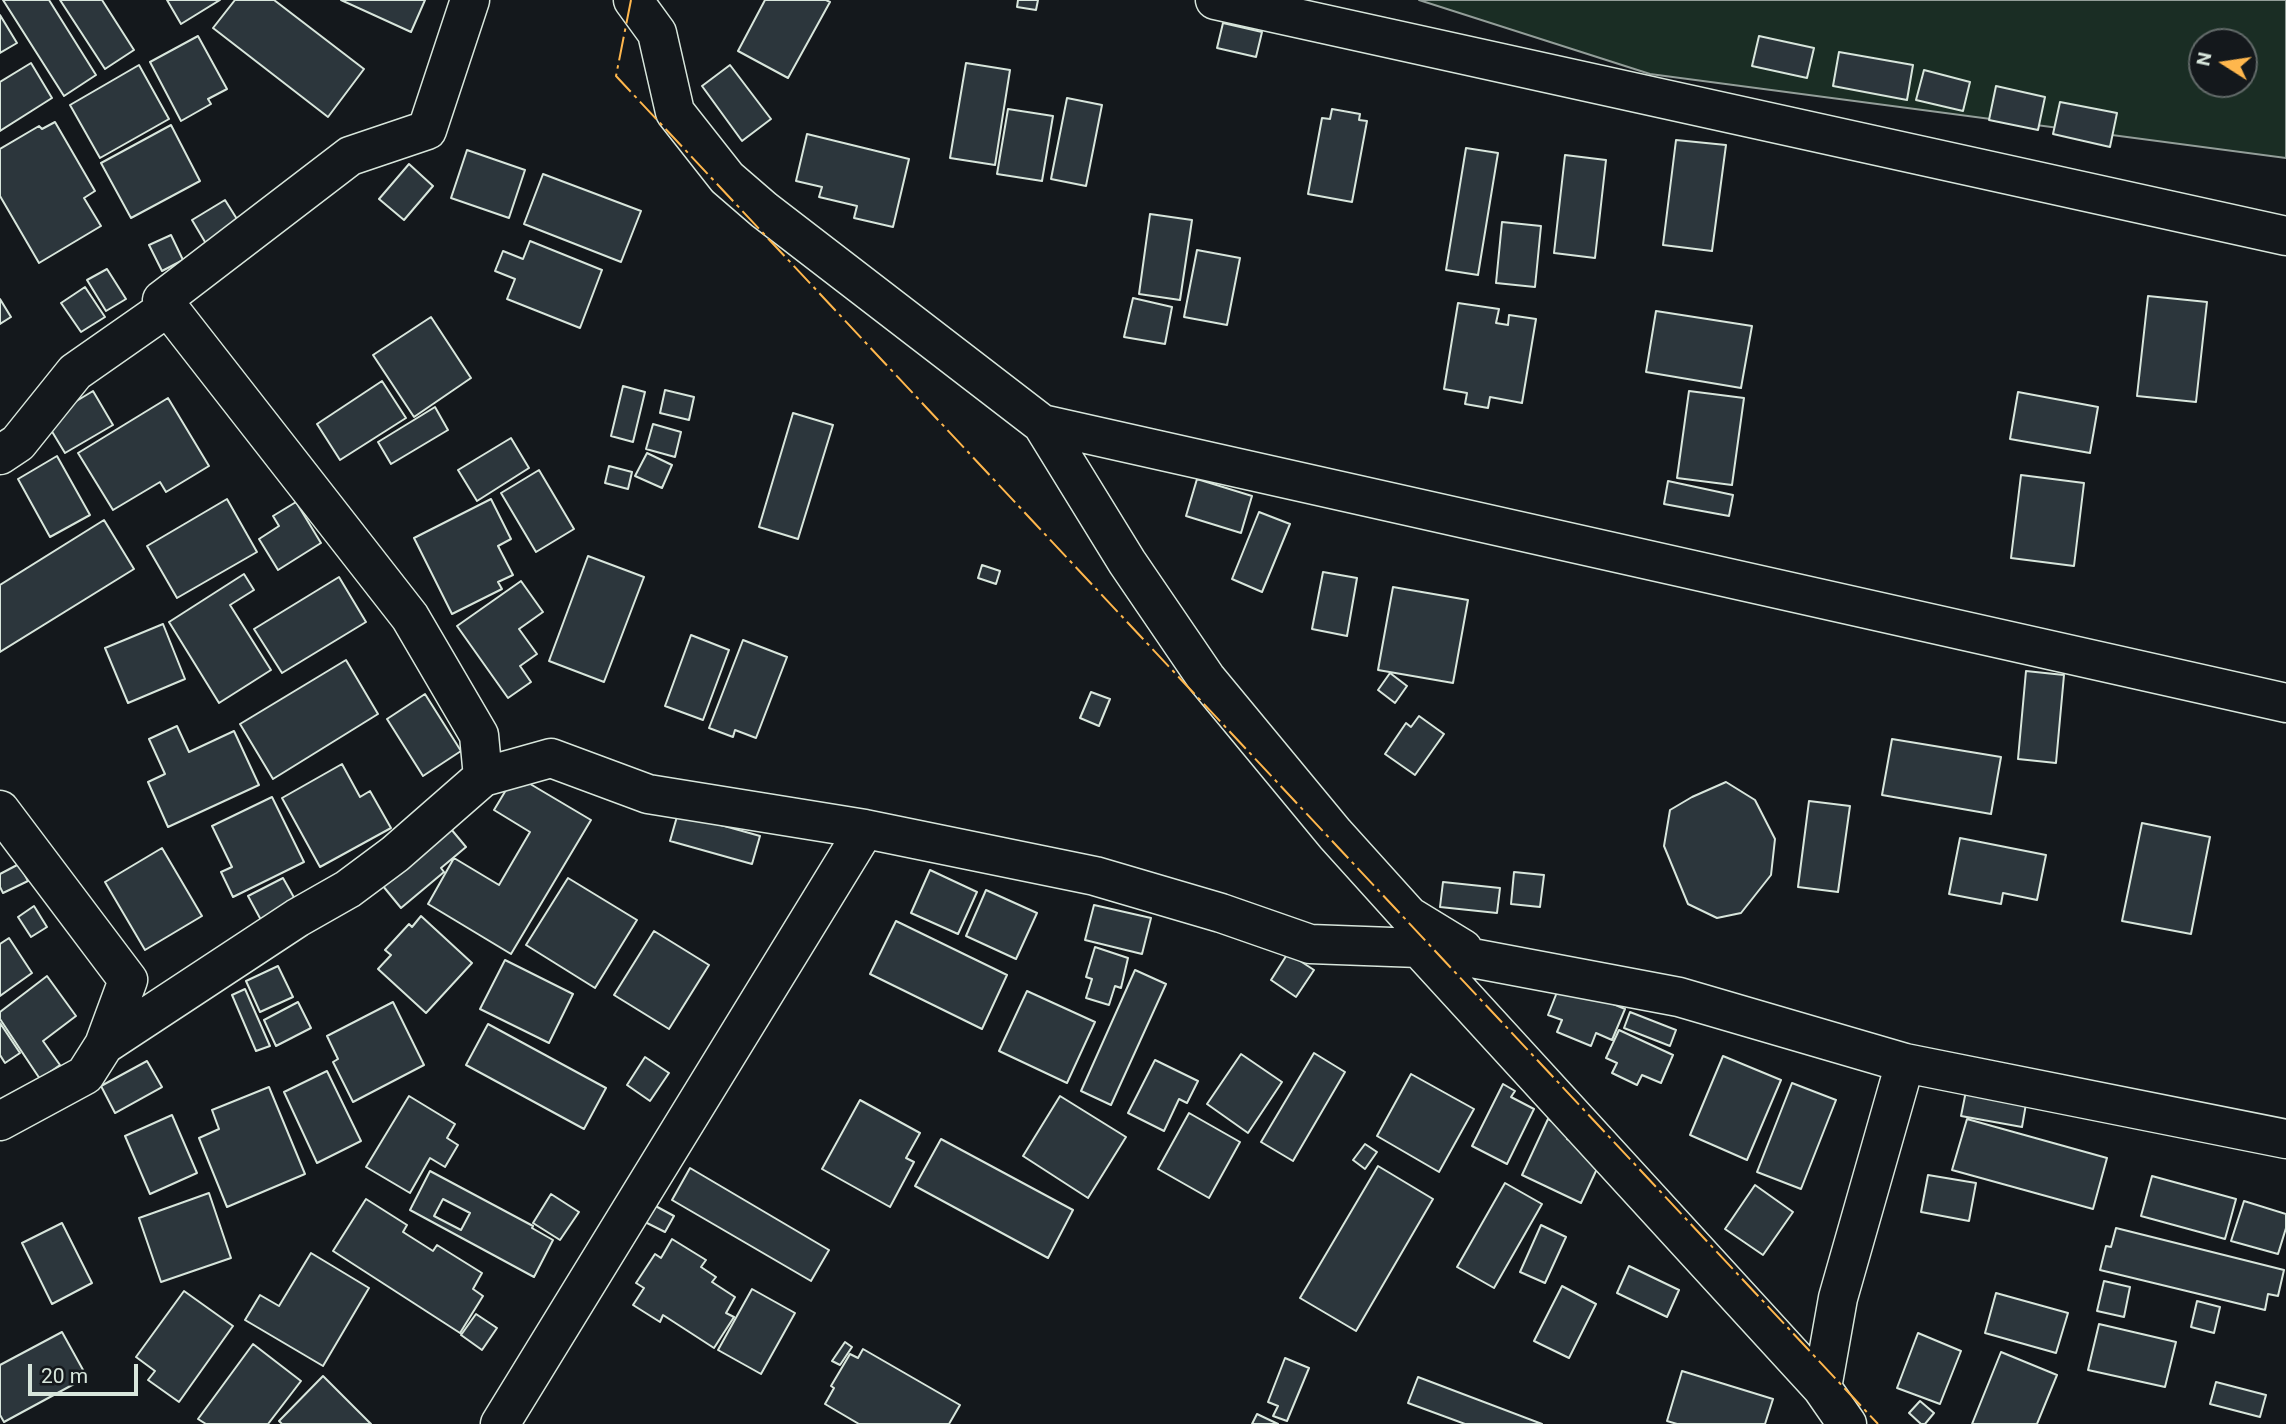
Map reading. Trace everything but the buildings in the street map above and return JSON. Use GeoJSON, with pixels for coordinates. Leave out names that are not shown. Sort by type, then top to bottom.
{"type":"FeatureCollection","features":[{"type":"Feature","properties":{"kind":"street"},"geometry":{"type":"LineString","coordinates":[[470,0],[427,130],[350,156],[162,300],[410,617],[479,735],[483,777]]}},
{"type":"Feature","properties":{"kind":"street"},"geometry":{"type":"LineString","coordinates":[[633,0],[657,33],[675,112],[727,178],[764,210],[1042,424],[1127,562],[1206,678],[1335,834],[1409,916],[1477,957]]}},
{"type":"Feature","properties":{"kind":"street"},"geometry":{"type":"LineString","coordinates":[[1215,0],[2286,236]]}},
{"type":"Feature","properties":{"kind":"street"},"geometry":{"type":"LineString","coordinates":[[0,455],[18,443],[75,372],[169,307]]}},
{"type":"Feature","properties":{"kind":"street"},"geometry":{"type":"LineString","coordinates":[[1042,424],[2286,703]]}},
{"type":"Feature","properties":{"kind":"street"},"geometry":{"type":"LineString","coordinates":[[104,1045],[297,918],[348,890],[395,854],[483,777],[551,758],[648,794],[864,829],[1095,876],[1221,913],[1310,944],[1419,948],[1679,997],[1905,1063],[2286,1139]]}},
{"type":"Feature","properties":{"kind":"street"},"geometry":{"type":"LineString","coordinates":[[0,810],[128,980],[104,1045],[85,1075],[0,1121]]}},
{"type":"Feature","properties":{"kind":"street"},"geometry":{"type":"LineString","coordinates":[[500,1424],[864,829]]}},
{"type":"Feature","properties":{"kind":"street"},"geometry":{"type":"LineString","coordinates":[[1419,948],[1837,1413]]}},
{"type":"Feature","properties":{"kind":"street"},"geometry":{"type":"LineString","coordinates":[[1837,1413],[1838,1298],[1905,1063]]}},
{"type":"Feature","properties":{"kind":"green space"},"geometry":{"type":"Polygon","coordinates":[[[1419,0],[2286,0],[2286,158],[1650,74],[1419,0]]]}},
{"type":"Feature","properties":{"kind":"power"},"geometry":{"type":"LineString","coordinates":[[631,0],[616,76],[1878,1424]]}}]}
